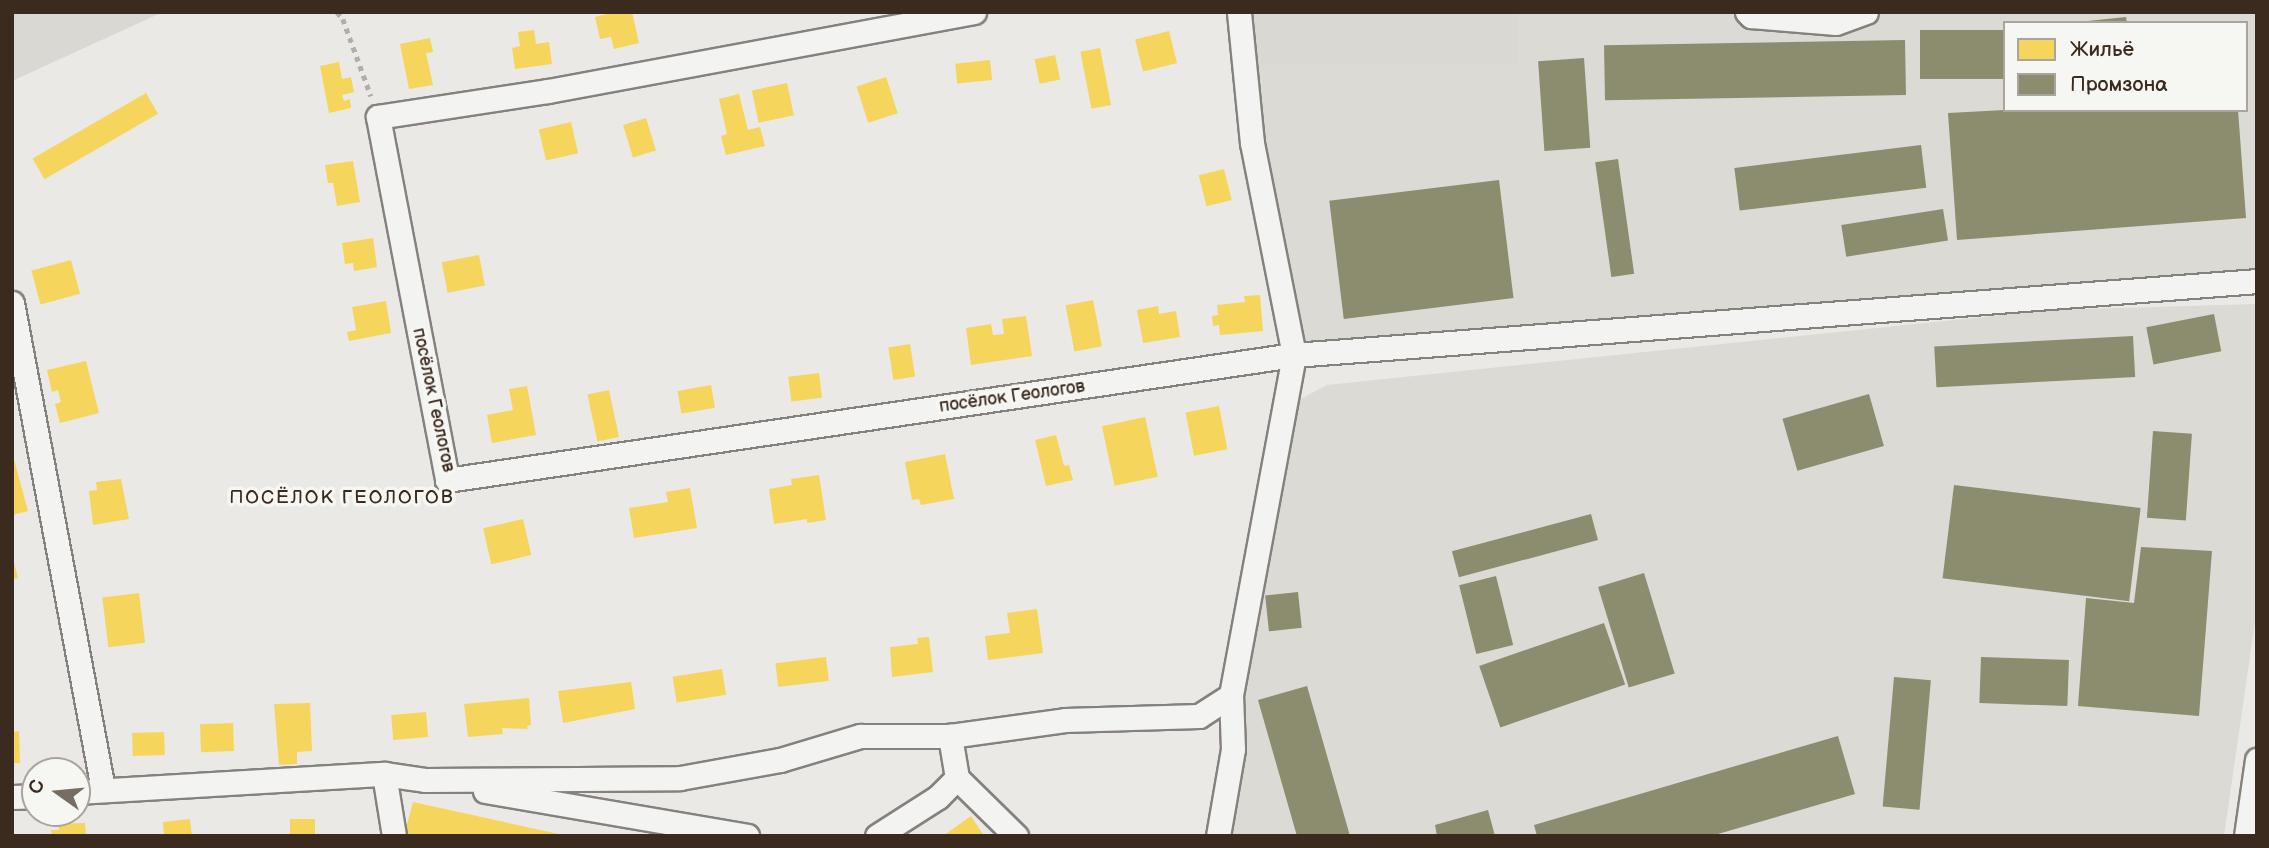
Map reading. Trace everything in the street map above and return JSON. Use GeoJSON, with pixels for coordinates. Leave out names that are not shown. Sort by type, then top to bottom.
{"type":"FeatureCollection","features":[{"type":"Feature","properties":{"kind":"street"},"geometry":{"type":"LineString","coordinates":[[378,117],[547,91],[974,12]]}},
{"type":"Feature","properties":{"kind":"street"},"geometry":{"type":"LineString","coordinates":[[1218,836],[1233,749],[1231,695],[1294,355],[1252,143],[1239,12]]}},
{"type":"Feature","properties":{"kind":"street"},"geometry":{"type":"LineString","coordinates":[[1747,12],[1751,16],[1836,23],[1866,12]]}},
{"type":"Feature","properties":{"kind":"street","name":"посёлок Геологов"},"geometry":{"type":"LineString","coordinates":[[378,117],[447,480],[1294,355]]}},
{"type":"Feature","properties":{"kind":"street"},"geometry":{"type":"LineString","coordinates":[[1294,355],[2257,281]]}},
{"type":"Feature","properties":{"kind":"street"},"geometry":{"type":"LineString","coordinates":[[12,303],[22,410],[103,790]]}},
{"type":"Feature","properties":{"kind":"street"},"geometry":{"type":"LineString","coordinates":[[425,780],[680,778],[780,760],[860,736],[950,736],[1065,720],[1199,716],[1231,695]]}},
{"type":"Feature","properties":{"kind":"street"},"geometry":{"type":"LineString","coordinates":[[950,736],[957,778],[1016,836]]}},
{"type":"Feature","properties":{"kind":"street"},"geometry":{"type":"LineString","coordinates":[[2246,836],[2257,760]]}},
{"type":"Feature","properties":{"kind":"street"},"geometry":{"type":"LineString","coordinates":[[384,774],[394,836]]}},
{"type":"Feature","properties":{"kind":"street"},"geometry":{"type":"LineString","coordinates":[[91,791],[384,774],[747,836]]}},
{"type":"Feature","properties":{"kind":"street"},"geometry":{"type":"LineString","coordinates":[[877,836],[939,797],[957,778]]}},
{"type":"Feature","properties":{"kind":"path"},"geometry":{"type":"LineString","coordinates":[[337,12],[343,19],[378,117]]}},
{"type":"Feature","properties":{"kind":"shaded area"},"geometry":{"type":"Polygon","coordinates":[[[12,12],[163,12],[12,81],[12,12]]]}},
{"type":"Feature","properties":{"kind":"shaded area"},"geometry":{"type":"Polygon","coordinates":[[[1246,12],[1517,12],[1517,64],[1246,64],[1246,12]]]}},
{"type":"Feature","properties":{"kind":"shaded area"},"geometry":{"type":"Polygon","coordinates":[[[1517,12],[2257,12],[2257,275],[1288,351],[1245,64],[1516,57],[1517,12]]]}},
{"type":"Feature","properties":{"kind":"shaded area"},"geometry":{"type":"Polygon","coordinates":[[[2257,304],[2257,608],[2224,836],[1216,836],[1239,697],[1297,401],[1327,385],[2050,310],[2257,304]]]}},
{"type":"Feature","properties":{"kind":"building: Жильё"},"geometry":{"type":"Polygon","coordinates":[[[614,12],[632,12],[639,43],[614,49],[611,37],[600,39],[595,17],[614,12]]]}},
{"type":"Feature","properties":{"kind":"building: Жильё"},"geometry":{"type":"Polygon","coordinates":[[[534,30],[536,44],[549,42],[552,64],[515,69],[512,48],[520,46],[518,32],[534,30]]]}},
{"type":"Feature","properties":{"kind":"building: Жильё"},"geometry":{"type":"Polygon","coordinates":[[[1169,31],[1177,63],[1143,71],[1135,39],[1169,31]]]}},
{"type":"Feature","properties":{"kind":"building: Жильё"},"geometry":{"type":"Polygon","coordinates":[[[430,38],[433,52],[426,53],[433,85],[409,89],[400,44],[430,38]]]}},
{"type":"Feature","properties":{"kind":"building: Жильё"},"geometry":{"type":"Polygon","coordinates":[[[1100,48],[1111,105],[1091,109],[1080,52],[1100,48]]]}},
{"type":"Feature","properties":{"kind":"building: Жильё"},"geometry":{"type":"Polygon","coordinates":[[[1055,55],[1060,79],[1040,84],[1034,59],[1055,55]]]}},
{"type":"Feature","properties":{"kind":"building: Жильё"},"geometry":{"type":"Polygon","coordinates":[[[990,60],[992,80],[957,84],[955,64],[990,60]]]}},
{"type":"Feature","properties":{"kind":"building: Жильё"},"geometry":{"type":"Polygon","coordinates":[[[339,62],[342,79],[351,77],[354,92],[342,95],[344,101],[350,99],[351,108],[329,113],[320,66],[339,62]]]}},
{"type":"Feature","properties":{"kind":"building: Жильё"},"geometry":{"type":"Polygon","coordinates":[[[886,77],[898,113],[868,123],[857,87],[886,77]]]}},
{"type":"Feature","properties":{"kind":"building: Жильё"},"geometry":{"type":"Polygon","coordinates":[[[787,83],[794,115],[759,123],[752,90],[787,83]]]}},
{"type":"Feature","properties":{"kind":"building: Жильё"},"geometry":{"type":"Polygon","coordinates":[[[146,93],[158,114],[45,179],[33,159],[146,93]]]}},
{"type":"Feature","properties":{"kind":"building: Жильё"},"geometry":{"type":"Polygon","coordinates":[[[739,94],[748,130],[760,127],[765,146],[726,155],[721,136],[727,134],[719,99],[739,94]]]}},
{"type":"Feature","properties":{"kind":"building: Жильё"},"geometry":{"type":"Polygon","coordinates":[[[646,118],[656,151],[633,158],[623,125],[646,118]]]}},
{"type":"Feature","properties":{"kind":"building: Жильё"},"geometry":{"type":"Polygon","coordinates":[[[571,122],[578,153],[546,161],[539,129],[571,122]]]}},
{"type":"Feature","properties":{"kind":"building: Жильё"},"geometry":{"type":"Polygon","coordinates":[[[353,161],[360,202],[337,206],[333,183],[328,183],[325,165],[353,161]]]}},
{"type":"Feature","properties":{"kind":"building: Жильё"},"geometry":{"type":"Polygon","coordinates":[[[1224,169],[1232,200],[1207,206],[1199,175],[1224,169]]]}},
{"type":"Feature","properties":{"kind":"building: Жильё"},"geometry":{"type":"Polygon","coordinates":[[[373,238],[377,267],[354,271],[353,263],[345,264],[342,243],[373,238]]]}},
{"type":"Feature","properties":{"kind":"building: Жильё"},"geometry":{"type":"Polygon","coordinates":[[[479,255],[485,285],[448,293],[442,262],[479,255]]]}},
{"type":"Feature","properties":{"kind":"building: Жильё"},"geometry":{"type":"Polygon","coordinates":[[[71,260],[80,294],[40,304],[31,271],[71,260]]]}},
{"type":"Feature","properties":{"kind":"building: Жильё"},"geometry":{"type":"Polygon","coordinates":[[[1260,295],[1263,331],[1220,335],[1219,325],[1213,326],[1212,316],[1218,315],[1217,305],[1245,302],[1244,296],[1260,295]]]}},
{"type":"Feature","properties":{"kind":"building: Жильё"},"geometry":{"type":"Polygon","coordinates":[[[1093,300],[1102,346],[1074,351],[1066,305],[1093,300]]]}},
{"type":"Feature","properties":{"kind":"building: Жильё"},"geometry":{"type":"Polygon","coordinates":[[[386,301],[391,333],[349,341],[347,332],[356,330],[352,307],[386,301]]]}},
{"type":"Feature","properties":{"kind":"building: Жильё"},"geometry":{"type":"Polygon","coordinates":[[[1158,306],[1159,314],[1176,311],[1180,337],[1143,343],[1137,310],[1158,306]]]}},
{"type":"Feature","properties":{"kind":"building: Жильё"},"geometry":{"type":"Polygon","coordinates":[[[1026,316],[1032,356],[971,365],[966,328],[991,324],[993,335],[1004,334],[1002,319],[1026,316]]]}},
{"type":"Feature","properties":{"kind":"building: Жильё"},"geometry":{"type":"Polygon","coordinates":[[[910,344],[915,377],[893,380],[888,347],[910,344]]]}},
{"type":"Feature","properties":{"kind":"building: Жильё"},"geometry":{"type":"Polygon","coordinates":[[[86,361],[99,413],[60,423],[55,404],[61,402],[58,390],[52,392],[47,370],[86,361]]]}},
{"type":"Feature","properties":{"kind":"building: Жильё"},"geometry":{"type":"Polygon","coordinates":[[[819,373],[822,398],[791,402],[788,377],[819,373]]]}},
{"type":"Feature","properties":{"kind":"building: Жильё"},"geometry":{"type":"Polygon","coordinates":[[[711,385],[715,408],[682,414],[678,391],[711,385]]]}},
{"type":"Feature","properties":{"kind":"building: Жильё"},"geometry":{"type":"Polygon","coordinates":[[[527,386],[536,435],[492,443],[487,415],[513,410],[509,389],[527,386]]]}},
{"type":"Feature","properties":{"kind":"building: Жильё"},"geometry":{"type":"Polygon","coordinates":[[[609,390],[619,437],[597,442],[587,395],[609,390]]]}},
{"type":"Feature","properties":{"kind":"building: Жильё"},"geometry":{"type":"Polygon","coordinates":[[[1219,406],[1227,449],[1194,456],[1186,412],[1219,406]]]}},
{"type":"Feature","properties":{"kind":"building: Жильё"},"geometry":{"type":"Polygon","coordinates":[[[1145,417],[1158,477],[1115,486],[1102,426],[1145,417]]]}},
{"type":"Feature","properties":{"kind":"building: Жильё"},"geometry":{"type":"Polygon","coordinates":[[[1056,435],[1064,466],[1069,465],[1073,480],[1046,486],[1035,440],[1056,435]]]}},
{"type":"Feature","properties":{"kind":"building: Жильё"},"geometry":{"type":"Polygon","coordinates":[[[12,452],[28,511],[12,515],[12,452]]]}},
{"type":"Feature","properties":{"kind":"building: Жильё"},"geometry":{"type":"Polygon","coordinates":[[[945,454],[954,499],[921,505],[919,499],[912,500],[905,462],[945,454]]]}},
{"type":"Feature","properties":{"kind":"building: Жильё"},"geometry":{"type":"Polygon","coordinates":[[[819,475],[826,520],[807,523],[807,519],[774,524],[769,489],[792,485],[791,479],[819,475]]]}},
{"type":"Feature","properties":{"kind":"building: Жильё"},"geometry":{"type":"Polygon","coordinates":[[[121,479],[129,519],[93,525],[89,491],[97,490],[96,482],[121,479]]]}},
{"type":"Feature","properties":{"kind":"building: Жильё"},"geometry":{"type":"Polygon","coordinates":[[[690,488],[697,528],[634,538],[629,508],[668,502],[666,492],[690,488]]]}},
{"type":"Feature","properties":{"kind":"building: Жильё"},"geometry":{"type":"Polygon","coordinates":[[[523,519],[531,555],[491,564],[483,528],[523,519]]]}},
{"type":"Feature","properties":{"kind":"building: Жильё"},"geometry":{"type":"Polygon","coordinates":[[[12,555],[18,578],[12,579],[12,555]]]}},
{"type":"Feature","properties":{"kind":"building: Жильё"},"geometry":{"type":"Polygon","coordinates":[[[139,593],[145,643],[108,647],[102,598],[139,593]]]}},
{"type":"Feature","properties":{"kind":"building: Жильё"},"geometry":{"type":"Polygon","coordinates":[[[1037,609],[1043,653],[988,660],[985,636],[1010,633],[1007,613],[1037,609]]]}},
{"type":"Feature","properties":{"kind":"building: Жильё"},"geometry":{"type":"Polygon","coordinates":[[[929,637],[933,672],[892,677],[890,647],[918,644],[917,638],[929,637]]]}},
{"type":"Feature","properties":{"kind":"building: Жильё"},"geometry":{"type":"Polygon","coordinates":[[[826,657],[829,681],[778,687],[775,663],[826,657]]]}},
{"type":"Feature","properties":{"kind":"building: Жильё"},"geometry":{"type":"Polygon","coordinates":[[[722,669],[726,695],[677,703],[673,677],[722,669]]]}},
{"type":"Feature","properties":{"kind":"building: Жильё"},"geometry":{"type":"Polygon","coordinates":[[[631,682],[635,709],[563,723],[558,691],[631,682]]]}},
{"type":"Feature","properties":{"kind":"building: Жильё"},"geometry":{"type":"Polygon","coordinates":[[[529,698],[531,725],[527,726],[528,729],[502,728],[503,734],[468,737],[464,704],[529,698]]]}},
{"type":"Feature","properties":{"kind":"building: Жильё"},"geometry":{"type":"Polygon","coordinates":[[[310,703],[312,751],[297,752],[297,764],[279,765],[274,704],[310,703]]]}},
{"type":"Feature","properties":{"kind":"building: Жильё"},"geometry":{"type":"Polygon","coordinates":[[[426,712],[428,737],[393,740],[391,715],[426,712]]]}},
{"type":"Feature","properties":{"kind":"building: Жильё"},"geometry":{"type":"Polygon","coordinates":[[[233,723],[234,751],[201,752],[200,724],[233,723]]]}},
{"type":"Feature","properties":{"kind":"building: Жильё"},"geometry":{"type":"Polygon","coordinates":[[[19,731],[20,763],[12,763],[12,732],[19,731]]]}},
{"type":"Feature","properties":{"kind":"building: Жильё"},"geometry":{"type":"Polygon","coordinates":[[[164,732],[165,755],[133,756],[132,733],[164,732]]]}},
{"type":"Feature","properties":{"kind":"building: Жильё"},"geometry":{"type":"Polygon","coordinates":[[[413,802],[563,835],[563,836],[404,836],[413,802]]]}},
{"type":"Feature","properties":{"kind":"building: Жильё"},"geometry":{"type":"Polygon","coordinates":[[[971,816],[984,836],[943,836],[971,816]]]}},
{"type":"Feature","properties":{"kind":"building: Жильё"},"geometry":{"type":"Polygon","coordinates":[[[190,819],[192,836],[164,836],[163,822],[190,819]]]}},
{"type":"Feature","properties":{"kind":"building: Жильё"},"geometry":{"type":"Polygon","coordinates":[[[290,819],[315,819],[315,836],[290,836],[290,819]]]}},
{"type":"Feature","properties":{"kind":"building: Жильё"},"geometry":{"type":"Polygon","coordinates":[[[58,827],[85,827],[86,836],[52,836],[51,830],[59,830],[58,827]]]}},
{"type":"Feature","properties":{"kind":"building: Промзона"},"geometry":{"type":"Polygon","coordinates":[[[2126,17],[2127,21],[2088,21],[2126,17]]]}},
{"type":"Feature","properties":{"kind":"building: Промзона"},"geometry":{"type":"Polygon","coordinates":[[[1920,30],[2003,30],[2003,79],[1920,79],[1920,30]]]}},
{"type":"Feature","properties":{"kind":"building: Промзона"},"geometry":{"type":"Polygon","coordinates":[[[1905,40],[1906,95],[1605,100],[1604,45],[1905,40]]]}},
{"type":"Feature","properties":{"kind":"building: Промзона"},"geometry":{"type":"Polygon","coordinates":[[[1584,58],[1590,148],[1544,151],[1538,61],[1584,58]]]}},
{"type":"Feature","properties":{"kind":"building: Промзона"},"geometry":{"type":"Polygon","coordinates":[[[2003,110],[2238,112],[2246,218],[1957,240],[1948,113],[2003,110]]]}},
{"type":"Feature","properties":{"kind":"building: Промзона"},"geometry":{"type":"Polygon","coordinates":[[[1921,145],[1926,188],[1740,211],[1734,168],[1921,145]]]}},
{"type":"Feature","properties":{"kind":"building: Промзона"},"geometry":{"type":"Polygon","coordinates":[[[1618,159],[1634,274],[1611,277],[1595,162],[1618,159]]]}},
{"type":"Feature","properties":{"kind":"building: Промзона"},"geometry":{"type":"Polygon","coordinates":[[[1499,180],[1514,298],[1344,319],[1329,201],[1499,180]]]}},
{"type":"Feature","properties":{"kind":"building: Промзона"},"geometry":{"type":"Polygon","coordinates":[[[1943,209],[1948,241],[1846,257],[1841,225],[1943,209]]]}},
{"type":"Feature","properties":{"kind":"building: Промзона"},"geometry":{"type":"Polygon","coordinates":[[[2214,314],[2221,351],[2154,364],[2146,327],[2214,314]]]}},
{"type":"Feature","properties":{"kind":"building: Промзона"},"geometry":{"type":"Polygon","coordinates":[[[2133,336],[2135,377],[1936,387],[1934,346],[2133,336]]]}},
{"type":"Feature","properties":{"kind":"building: Промзона"},"geometry":{"type":"Polygon","coordinates":[[[1869,394],[1884,446],[1797,471],[1782,419],[1869,394]]]}},
{"type":"Feature","properties":{"kind":"building: Промзона"},"geometry":{"type":"Polygon","coordinates":[[[2153,431],[2192,434],[2186,521],[2147,518],[2153,431]]]}},
{"type":"Feature","properties":{"kind":"building: Промзона"},"geometry":{"type":"Polygon","coordinates":[[[1954,485],[2141,508],[2129,601],[1943,578],[1954,485]]]}},
{"type":"Feature","properties":{"kind":"building: Промзона"},"geometry":{"type":"Polygon","coordinates":[[[1591,514],[1598,540],[1459,577],[1452,551],[1591,514]]]}},
{"type":"Feature","properties":{"kind":"building: Промзона"},"geometry":{"type":"Polygon","coordinates":[[[2141,547],[2212,551],[2199,716],[2078,706],[2086,598],[2134,603],[2141,547]]]}},
{"type":"Feature","properties":{"kind":"building: Промзона"},"geometry":{"type":"Polygon","coordinates":[[[1644,573],[1675,673],[1629,687],[1598,587],[1644,573]]]}},
{"type":"Feature","properties":{"kind":"building: Промзона"},"geometry":{"type":"Polygon","coordinates":[[[1496,576],[1513,645],[1476,654],[1459,585],[1496,576]]]}},
{"type":"Feature","properties":{"kind":"building: Промзона"},"geometry":{"type":"Polygon","coordinates":[[[1298,592],[1302,628],[1269,631],[1265,595],[1298,592]]]}},
{"type":"Feature","properties":{"kind":"building: Промзона"},"geometry":{"type":"Polygon","coordinates":[[[1604,623],[1625,684],[1500,727],[1479,666],[1604,623]]]}},
{"type":"Feature","properties":{"kind":"building: Промзона"},"geometry":{"type":"Polygon","coordinates":[[[1981,657],[2069,660],[2067,706],[1979,703],[1981,657]]]}},
{"type":"Feature","properties":{"kind":"building: Промзона"},"geometry":{"type":"Polygon","coordinates":[[[1894,677],[1931,680],[1920,810],[1883,807],[1894,677]]]}},
{"type":"Feature","properties":{"kind":"building: Промзона"},"geometry":{"type":"Polygon","coordinates":[[[1307,686],[1350,836],[1297,836],[1258,700],[1307,686]]]}},
{"type":"Feature","properties":{"kind":"building: Промзона"},"geometry":{"type":"Polygon","coordinates":[[[1838,736],[1855,794],[1711,836],[1537,836],[1534,825],[1838,736]]]}},
{"type":"Feature","properties":{"kind":"building: Промзона"},"geometry":{"type":"Polygon","coordinates":[[[1488,810],[1495,836],[1437,836],[1435,825],[1488,810]]]}},
{"type":"Feature","properties":{"kind":"district","name":"ПОСЁЛОК ГЕОЛОГОВ"},"geometry":{"type":"Point","coordinates":[342,498]}}]}
